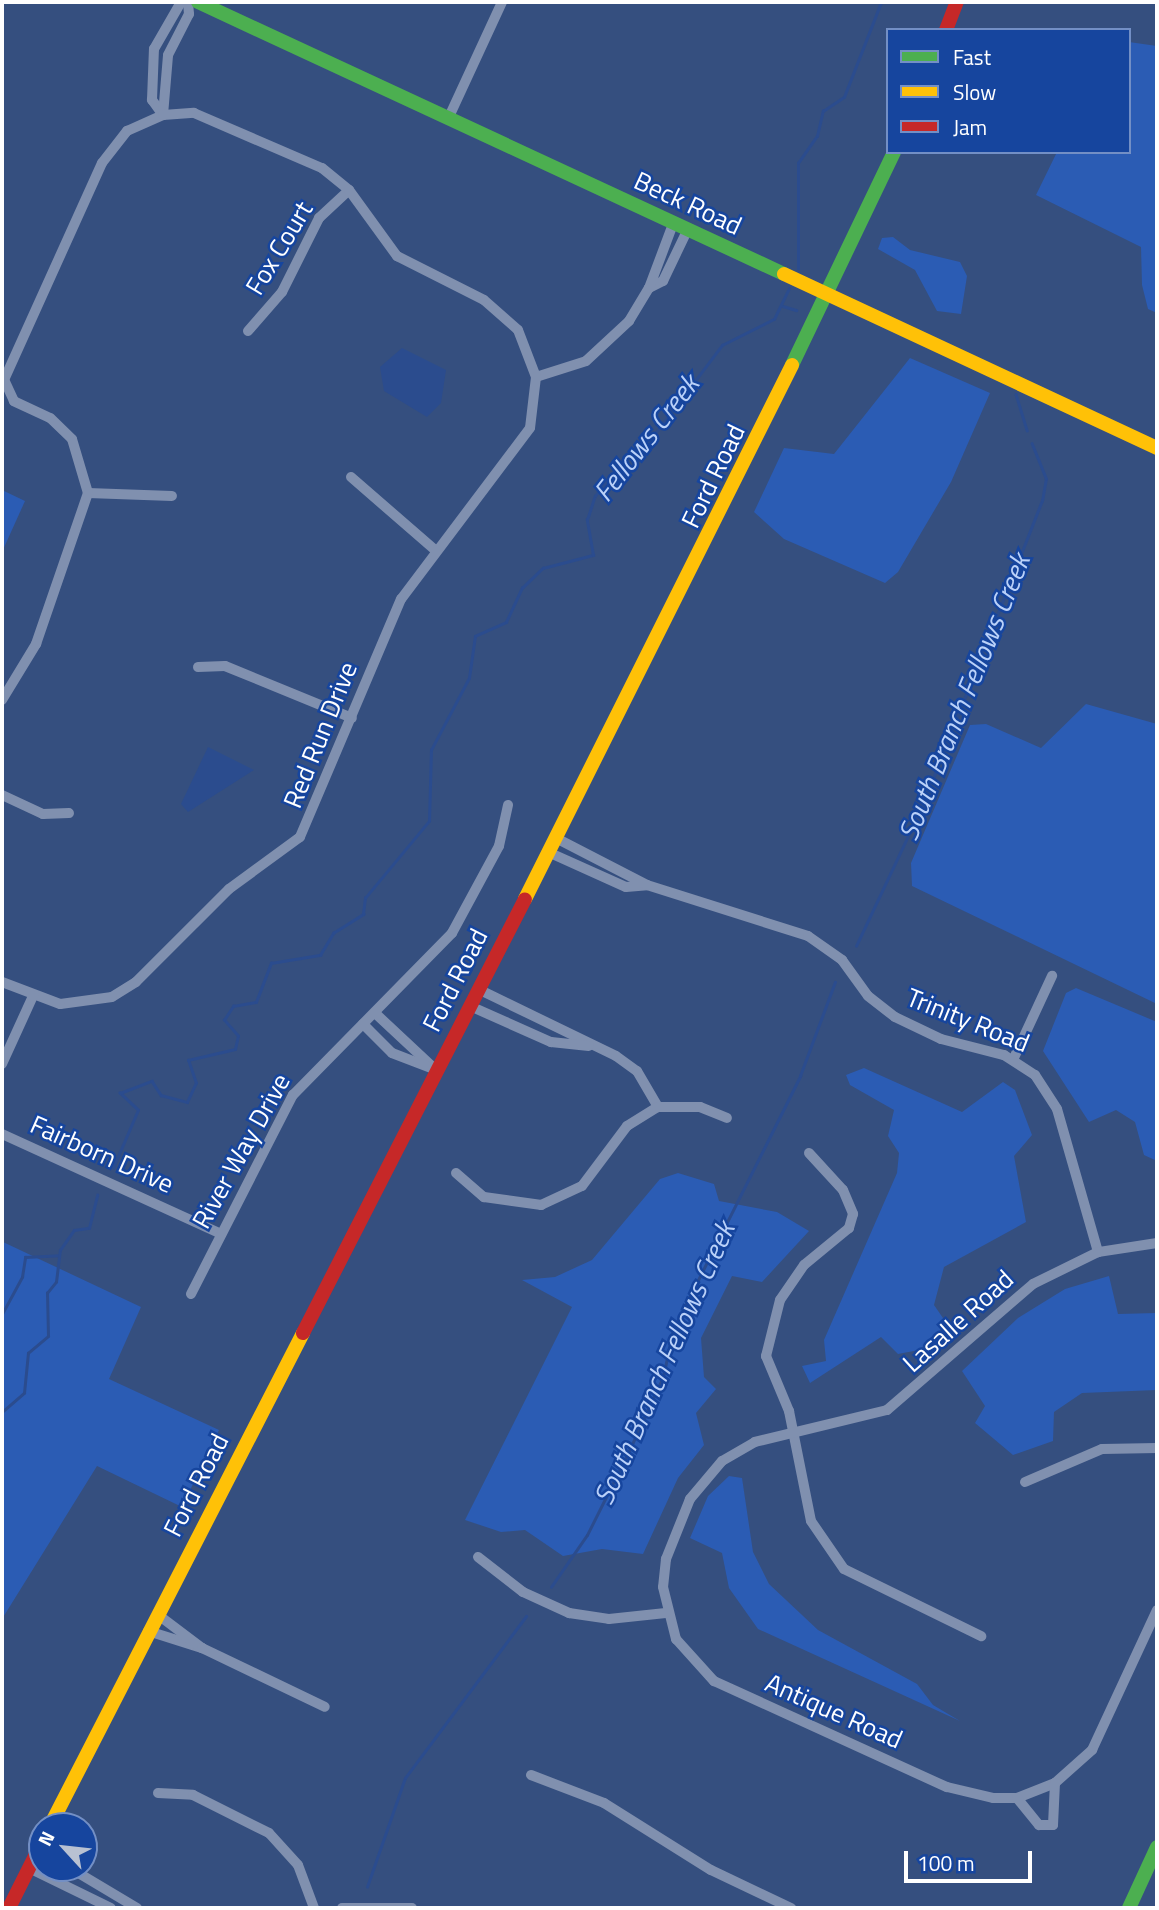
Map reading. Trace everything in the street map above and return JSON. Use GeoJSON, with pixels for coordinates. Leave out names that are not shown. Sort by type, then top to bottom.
{"type":"FeatureCollection","features":[{"type":"Feature","properties":{"kind":"main road","name":"Beck Road"},"geometry":{"type":"LineString","coordinates":[[198,2],[1157,448]]}},
{"type":"Feature","properties":{"kind":"main road"},"geometry":{"type":"LineString","coordinates":[[947,28],[957,2]]}},
{"type":"Feature","properties":{"kind":"main road","name":"Ford Road"},"geometry":{"type":"LineString","coordinates":[[57,1812],[556,838],[828,295],[893,154]]}},
{"type":"Feature","properties":{"kind":"main road"},"geometry":{"type":"LineString","coordinates":[[1129,1908],[1157,1847]]}},
{"type":"Feature","properties":{"kind":"main road"},"geometry":{"type":"LineString","coordinates":[[9,1908],[28,1870]]}},
{"type":"Feature","properties":{"kind":"street"},"geometry":{"type":"LineString","coordinates":[[163,115],[152,100],[154,49],[181,2]]}},
{"type":"Feature","properties":{"kind":"street"},"geometry":{"type":"LineString","coordinates":[[163,115],[168,55],[189,14],[188,2]]}},
{"type":"Feature","properties":{"kind":"street"},"geometry":{"type":"LineString","coordinates":[[448,119],[502,2]]}},
{"type":"Feature","properties":{"kind":"street"},"geometry":{"type":"LineString","coordinates":[[154,49],[168,55]]}},
{"type":"Feature","properties":{"kind":"street"},"geometry":{"type":"LineString","coordinates":[[2,700],[36,644],[88,493],[72,439],[50,418],[14,401],[6,391],[5,372],[107,155],[127,131],[163,115]]}},
{"type":"Feature","properties":{"kind":"street","name":"Red Run Drive"},"geometry":{"type":"LineString","coordinates":[[2,982],[33,996],[85,1004],[136,982],[229,889],[300,837],[401,599],[435,550],[523,443],[535,410],[536,377],[527,345],[509,318],[397,256],[349,190],[322,168],[217,118],[163,115]]}},
{"type":"Feature","properties":{"kind":"street","name":"Fox Court"},"geometry":{"type":"LineString","coordinates":[[248,331],[282,292],[319,218],[349,190]]}},
{"type":"Feature","properties":{"kind":"street"},"geometry":{"type":"LineString","coordinates":[[536,377],[596,353],[639,309],[673,224]]}},
{"type":"Feature","properties":{"kind":"street"},"geometry":{"type":"LineString","coordinates":[[649,288],[663,281],[687,231]]}},
{"type":"Feature","properties":{"kind":"street"},"geometry":{"type":"LineString","coordinates":[[2,403],[14,401]]}},
{"type":"Feature","properties":{"kind":"street"},"geometry":{"type":"LineString","coordinates":[[351,477],[435,550]]}},
{"type":"Feature","properties":{"kind":"street"},"geometry":{"type":"LineString","coordinates":[[88,493],[172,496]]}},
{"type":"Feature","properties":{"kind":"street"},"geometry":{"type":"LineString","coordinates":[[198,667],[225,666],[352,718]]}},
{"type":"Feature","properties":{"kind":"street"},"geometry":{"type":"LineString","coordinates":[[2,796],[43,814],[69,813]]}},
{"type":"Feature","properties":{"kind":"street","name":"River Way Drive"},"geometry":{"type":"LineString","coordinates":[[191,1294],[293,1096],[452,933],[499,846],[508,805]]}},
{"type":"Feature","properties":{"kind":"street","name":"Trinity Road"},"geometry":{"type":"LineString","coordinates":[[556,838],[647,885],[808,936],[842,960],[869,996],[895,1017],[941,1039],[1013,1059],[1053,1099],[1098,1252]]}},
{"type":"Feature","properties":{"kind":"street","name":"Trinity Road"},"geometry":{"type":"LineString","coordinates":[[548,852],[626,887],[647,885]]}},
{"type":"Feature","properties":{"kind":"street"},"geometry":{"type":"LineString","coordinates":[[1013,1059],[1052,976]]}},
{"type":"Feature","properties":{"kind":"street"},"geometry":{"type":"LineString","coordinates":[[478,989],[596,1047],[637,1071],[659,1107]]}},
{"type":"Feature","properties":{"kind":"street"},"geometry":{"type":"LineString","coordinates":[[2,1064],[33,996]]}},
{"type":"Feature","properties":{"kind":"street"},"geometry":{"type":"LineString","coordinates":[[470,1006],[538,1037],[596,1047]]}},
{"type":"Feature","properties":{"kind":"street"},"geometry":{"type":"LineString","coordinates":[[375,1013],[436,1070]]}},
{"type":"Feature","properties":{"kind":"street"},"geometry":{"type":"LineString","coordinates":[[538,1037],[545,1022]]}},
{"type":"Feature","properties":{"kind":"street"},"geometry":{"type":"LineString","coordinates":[[363,1024],[392,1052],[436,1070]]}},
{"type":"Feature","properties":{"kind":"street"},"geometry":{"type":"LineString","coordinates":[[456,1173],[467,1186],[503,1203],[552,1201],[582,1185],[628,1126],[659,1107],[700,1107],[727,1118]]}},
{"type":"Feature","properties":{"kind":"street","name":"Fairborn Drive"},"geometry":{"type":"LineString","coordinates":[[2,1134],[221,1234]]}},
{"type":"Feature","properties":{"kind":"street"},"geometry":{"type":"LineString","coordinates":[[809,1153],[843,1190],[853,1214],[838,1240],[804,1265],[772,1317],[766,1356],[792,1434],[811,1521],[832,1558],[868,1586],[981,1636]]}},
{"type":"Feature","properties":{"kind":"street","name":"Lasalle Road"},"geometry":{"type":"LineString","coordinates":[[792,1434],[887,1410],[1033,1283],[1098,1252],[1157,1243]]}},
{"type":"Feature","properties":{"kind":"street","name":"Antique Road"},"geometry":{"type":"LineString","coordinates":[[792,1434],[736,1452],[698,1486],[666,1559],[666,1613],[688,1658],[725,1687],[947,1787],[1017,1798]]}},
{"type":"Feature","properties":{"kind":"street"},"geometry":{"type":"LineString","coordinates":[[1025,1482],[1102,1449],[1157,1448]]}},
{"type":"Feature","properties":{"kind":"street"},"geometry":{"type":"LineString","coordinates":[[478,1557],[523,1592],[569,1613],[609,1619],[666,1613]]}},
{"type":"Feature","properties":{"kind":"street"},"geometry":{"type":"LineString","coordinates":[[1055,1783],[1053,1825],[1039,1825],[1017,1798],[1055,1783],[1092,1750],[1157,1610]]}},
{"type":"Feature","properties":{"kind":"street"},"geometry":{"type":"LineString","coordinates":[[157,1614],[202,1648]]}},
{"type":"Feature","properties":{"kind":"street"},"geometry":{"type":"LineString","coordinates":[[148,1631],[202,1648],[325,1707]]}},
{"type":"Feature","properties":{"kind":"street"},"geometry":{"type":"LineString","coordinates":[[531,1775],[604,1803],[711,1870],[791,1908]]}},
{"type":"Feature","properties":{"kind":"street"},"geometry":{"type":"LineString","coordinates":[[158,1793],[193,1795],[269,1833],[298,1865],[314,1908]]}},
{"type":"Feature","properties":{"kind":"street"},"geometry":{"type":"LineString","coordinates":[[58,1882],[111,1908]]}},
{"type":"Feature","properties":{"kind":"street"},"geometry":{"type":"LineString","coordinates":[[94,1882],[137,1908]]}},
{"type":"Feature","properties":{"kind":"street"},"geometry":{"type":"LineString","coordinates":[[342,1908],[412,1908]]}},
{"type":"Feature","properties":{"kind":"shaded area"},"geometry":{"type":"Polygon","coordinates":[[[1131,42],[1157,46],[1157,313],[1148,309],[1142,285],[1141,247],[1036,195],[1056,154],[1131,154],[1131,42]]]}},
{"type":"Feature","properties":{"kind":"shaded area"},"geometry":{"type":"Polygon","coordinates":[[[893,237],[910,250],[960,262],[967,276],[961,314],[937,311],[915,270],[878,249],[882,238],[893,237]]]}},
{"type":"Feature","properties":{"kind":"shaded area"},"geometry":{"type":"Polygon","coordinates":[[[402,348],[446,370],[441,403],[427,417],[384,391],[380,367],[402,348]]]}},
{"type":"Feature","properties":{"kind":"shaded area"},"geometry":{"type":"Polygon","coordinates":[[[910,358],[990,393],[951,482],[898,572],[885,583],[784,539],[754,512],[784,448],[834,454],[910,358]]]}},
{"type":"Feature","properties":{"kind":"shaded area"},"geometry":{"type":"Polygon","coordinates":[[[2,490],[25,501],[2,552],[2,490]]]}},
{"type":"Feature","properties":{"kind":"shaded area"},"geometry":{"type":"Polygon","coordinates":[[[1086,704],[1157,724],[1157,1004],[912,886],[911,863],[970,725],[986,724],[1041,748],[1086,704]]]}},
{"type":"Feature","properties":{"kind":"shaded area"},"geometry":{"type":"Polygon","coordinates":[[[208,747],[254,770],[188,812],[181,804],[208,747]]]}},
{"type":"Feature","properties":{"kind":"shaded area"},"geometry":{"type":"Polygon","coordinates":[[[1076,988],[1157,1022],[1157,1161],[1144,1155],[1135,1122],[1116,1110],[1089,1122],[1043,1051],[1066,993],[1076,988]]]}},
{"type":"Feature","properties":{"kind":"shaded area"},"geometry":{"type":"Polygon","coordinates":[[[864,1068],[962,1112],[1003,1082],[1015,1090],[1032,1135],[1014,1156],[1026,1222],[944,1267],[934,1305],[943,1318],[940,1332],[919,1350],[898,1354],[881,1337],[810,1383],[802,1366],[826,1361],[824,1340],[897,1173],[899,1153],[888,1136],[894,1110],[850,1085],[846,1075],[864,1068]]]}},
{"type":"Feature","properties":{"kind":"shaded area"},"geometry":{"type":"Polygon","coordinates":[[[678,1173],[714,1184],[719,1201],[777,1212],[809,1231],[762,1282],[732,1276],[701,1338],[704,1377],[716,1389],[696,1413],[704,1445],[678,1478],[643,1554],[602,1549],[563,1556],[525,1530],[501,1532],[465,1520],[572,1307],[522,1280],[555,1277],[592,1260],[660,1179],[678,1173]]]}},
{"type":"Feature","properties":{"kind":"shaded area"},"geometry":{"type":"Polygon","coordinates":[[[3,1242],[141,1307],[109,1379],[219,1430],[182,1507],[97,1466],[2,1619],[3,1242]]]}},
{"type":"Feature","properties":{"kind":"shaded area"},"geometry":{"type":"Polygon","coordinates":[[[1109,1276],[1118,1314],[1157,1313],[1157,1390],[1082,1393],[1054,1412],[1053,1441],[1013,1455],[975,1423],[985,1406],[962,1371],[1018,1318],[1065,1289],[1109,1276]]]}},
{"type":"Feature","properties":{"kind":"shaded area"},"geometry":{"type":"Polygon","coordinates":[[[729,1476],[742,1478],[753,1552],[769,1584],[818,1630],[917,1684],[933,1705],[960,1721],[758,1629],[729,1588],[722,1553],[690,1538],[708,1496],[729,1476]]]}},
{"type":"Feature","properties":{"kind":"waterway","name":"Fellows Creek"},"geometry":{"type":"LineString","coordinates":[[798,269],[798,163],[817,136],[823,111],[844,97],[881,2]]}},
{"type":"Feature","properties":{"kind":"waterway","name":"Fellows Creek"},"geometry":{"type":"LineString","coordinates":[[113,1168],[138,1110],[120,1093],[152,1081],[161,1095],[187,1102],[196,1083],[188,1060],[235,1049],[238,1036],[224,1020],[233,1006],[256,1002],[271,963],[320,955],[333,933],[363,914],[365,898],[429,821],[431,750],[469,678],[475,636],[506,622],[522,588],[543,568],[593,555],[587,520],[595,496],[623,459],[651,439],[722,345],[774,319],[789,288]]}},
{"type":"Feature","properties":{"kind":"waterway","name":"South Branch Fellows Creek"},"geometry":{"type":"LineString","coordinates":[[783,306],[796,310]]}},
{"type":"Feature","properties":{"kind":"waterway","name":"South Branch Fellows Creek"},"geometry":{"type":"LineString","coordinates":[[1016,394],[1027,430]]}},
{"type":"Feature","properties":{"kind":"waterway","name":"South Branch Fellows Creek"},"geometry":{"type":"LineString","coordinates":[[856,946],[923,804],[1042,501],[1046,479],[1032,444]]}},
{"type":"Feature","properties":{"kind":"waterway","name":"South Branch Fellows Creek"},"geometry":{"type":"LineString","coordinates":[[551,1587],[587,1535],[628,1453],[663,1377],[673,1330],[800,1076],[835,982]]}},
{"type":"Feature","properties":{"kind":"waterway","name":"Fellows Creek"},"geometry":{"type":"LineString","coordinates":[[2,1412],[24,1393],[28,1353],[48,1336],[47,1293],[56,1282],[60,1250],[74,1230],[89,1228],[97,1195]]}},
{"type":"Feature","properties":{"kind":"waterway"},"geometry":{"type":"LineString","coordinates":[[2,1314],[22,1277],[25,1257],[59,1255]]}},
{"type":"Feature","properties":{"kind":"waterway","name":"South Branch Fellows Creek"},"geometry":{"type":"LineString","coordinates":[[367,1887],[405,1778],[526,1616]]}},
{"type":"Feature","properties":{"kind":"traffic: fast"},"geometry":{"type":"LineString","coordinates":[[198,2],[784,274]]}},
{"type":"Feature","properties":{"kind":"traffic: fast"},"geometry":{"type":"LineString","coordinates":[[792,365],[893,154]]}},
{"type":"Feature","properties":{"kind":"traffic: fast"},"geometry":{"type":"LineString","coordinates":[[1129,1908],[1157,1847]]}},
{"type":"Feature","properties":{"kind":"traffic: slow"},"geometry":{"type":"LineString","coordinates":[[784,274],[1157,448]]}},
{"type":"Feature","properties":{"kind":"traffic: slow"},"geometry":{"type":"LineString","coordinates":[[525,899],[792,365]]}},
{"type":"Feature","properties":{"kind":"traffic: slow"},"geometry":{"type":"LineString","coordinates":[[57,1812],[303,1333]]}},
{"type":"Feature","properties":{"kind":"traffic: jam"},"geometry":{"type":"LineString","coordinates":[[947,28],[957,2]]}},
{"type":"Feature","properties":{"kind":"traffic: jam"},"geometry":{"type":"LineString","coordinates":[[303,1333],[525,899]]}},
{"type":"Feature","properties":{"kind":"traffic: jam"},"geometry":{"type":"LineString","coordinates":[[9,1908],[28,1870]]}}]}
